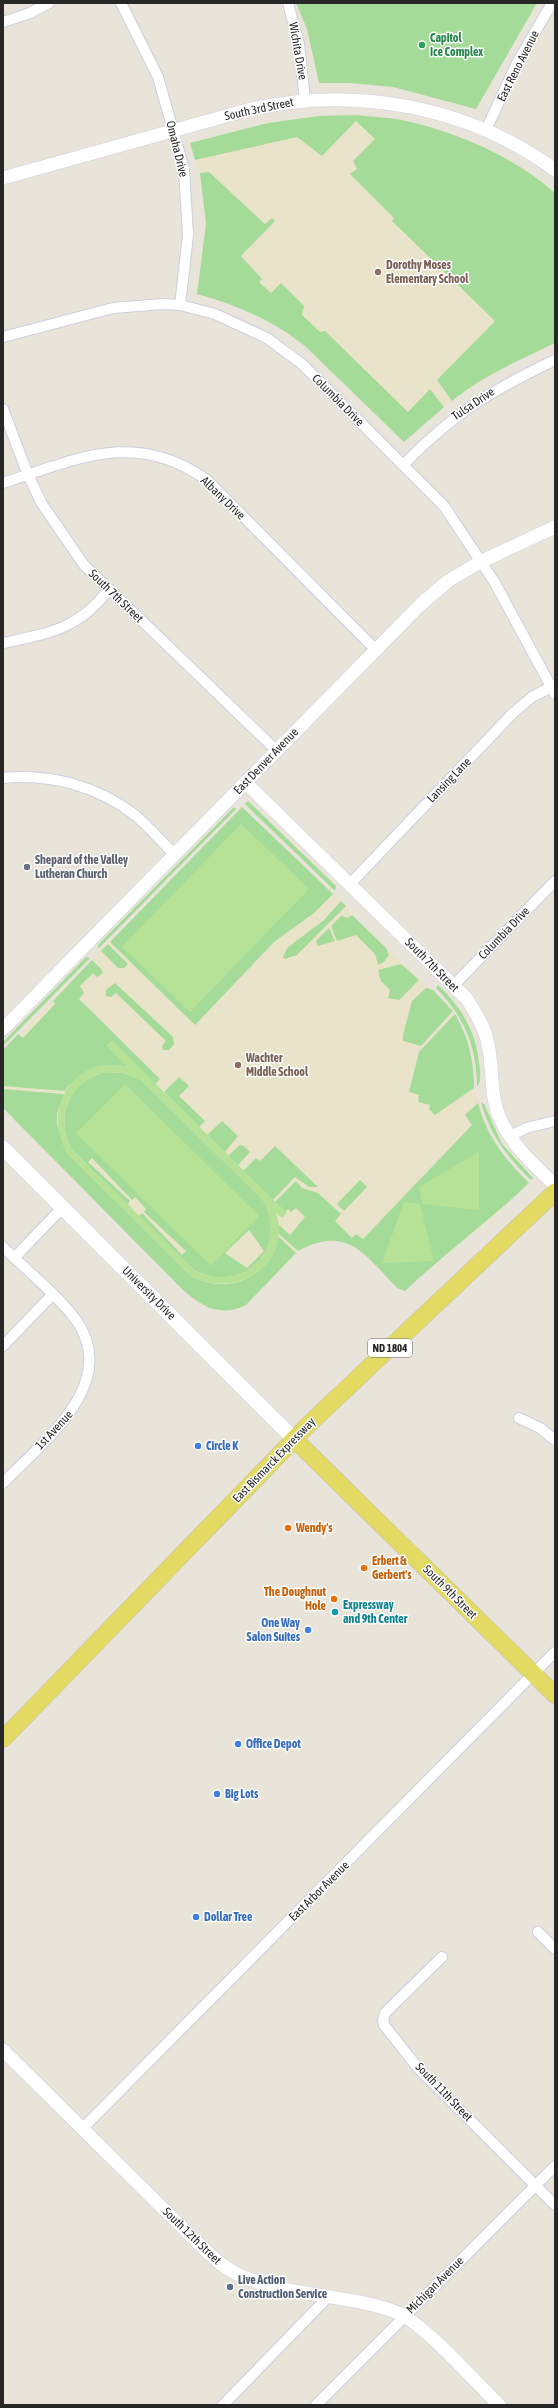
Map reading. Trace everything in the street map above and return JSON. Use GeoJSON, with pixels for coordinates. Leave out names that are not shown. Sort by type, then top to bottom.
{"type":"FeatureCollection","features":[{"type":"Feature","properties":{"kind":"main road","name":"University Drive"},"geometry":{"type":"LineString","coordinates":[[3,1148],[294,1439]]}},
{"type":"Feature","properties":{"kind":"main road","name":"East Bismarck Expressway"},"geometry":{"type":"LineString","coordinates":[[3,1739],[294,1439],[555,1192]]}},
{"type":"Feature","properties":{"kind":"main road","name":"South 9th Street"},"geometry":{"type":"LineString","coordinates":[[294,1439],[555,1695]]}},
{"type":"Feature","properties":{"kind":"street"},"geometry":{"type":"LineString","coordinates":[[3,22],[30,13],[49,3]]}},
{"type":"Feature","properties":{"kind":"street","name":"Omaha Drive"},"geometry":{"type":"LineString","coordinates":[[121,3],[158,77],[184,169],[188,235],[180,305]]}},
{"type":"Feature","properties":{"kind":"street","name":"Wichita Drive"},"geometry":{"type":"LineString","coordinates":[[288,3],[299,44],[304,74],[305,100]]}},
{"type":"Feature","properties":{"kind":"street","name":"East Reno Avenue"},"geometry":{"type":"LineString","coordinates":[[486,130],[517,63],[552,3]]}},
{"type":"Feature","properties":{"kind":"street","name":"South 3rd Street"},"geometry":{"type":"LineString","coordinates":[[3,178],[256,107],[305,100],[365,100],[402,105],[444,115],[486,130],[522,148],[555,170]]}},
{"type":"Feature","properties":{"kind":"street","name":"Columbia Drive"},"geometry":{"type":"LineString","coordinates":[[3,337],[113,308],[146,304],[180,305],[232,320],[250,328],[285,350],[444,506],[482,561],[554,689]]}},
{"type":"Feature","properties":{"kind":"street","name":"Tulsa Drive"},"geometry":{"type":"LineString","coordinates":[[403,465],[442,426],[468,406],[502,385],[555,360]]}},
{"type":"Feature","properties":{"kind":"street","name":"South 7th Street"},"geometry":{"type":"LineString","coordinates":[[3,409],[28,475],[42,504],[84,565],[276,750]]}},
{"type":"Feature","properties":{"kind":"street","name":"Albany Drive"},"geometry":{"type":"LineString","coordinates":[[3,483],[85,457],[109,453],[144,452],[177,462],[207,480],[376,650]]}},
{"type":"Feature","properties":{"kind":"street","name":"East Denver Avenue"},"geometry":{"type":"LineString","coordinates":[[3,1029],[420,605],[448,581],[482,561],[555,527]]}},
{"type":"Feature","properties":{"kind":"street"},"geometry":{"type":"LineString","coordinates":[[3,642],[46,634],[75,622],[88,613],[109,589]]}},
{"type":"Feature","properties":{"kind":"street","name":"Lansing Lane"},"geometry":{"type":"LineString","coordinates":[[350,884],[513,713],[532,697],[554,689]]}},
{"type":"Feature","properties":{"kind":"street"},"geometry":{"type":"LineString","coordinates":[[3,778],[37,777],[58,780],[97,792],[136,816],[174,854]]}},
{"type":"Feature","properties":{"kind":"street","name":"South 7th Street"},"geometry":{"type":"LineString","coordinates":[[245,782],[454,985],[474,1011],[487,1040],[495,1105],[510,1136],[528,1160],[555,1185]]}},
{"type":"Feature","properties":{"kind":"street","name":"Columbia Drive"},"geometry":{"type":"LineString","coordinates":[[454,985],[555,881]]}},
{"type":"Feature","properties":{"kind":"street"},"geometry":{"type":"LineString","coordinates":[[510,1136],[526,1128],[555,1121]]}},
{"type":"Feature","properties":{"kind":"street"},"geometry":{"type":"LineString","coordinates":[[14,1258],[62,1208]]}},
{"type":"Feature","properties":{"kind":"street","name":"1st Avenue"},"geometry":{"type":"LineString","coordinates":[[3,1247],[70,1313],[81,1329],[89,1348],[89,1367],[84,1388],[75,1407],[3,1483]]}},
{"type":"Feature","properties":{"kind":"street"},"geometry":{"type":"LineString","coordinates":[[3,1346],[52,1295]]}},
{"type":"Feature","properties":{"kind":"street"},"geometry":{"type":"LineString","coordinates":[[519,1418],[540,1428],[555,1440]]}},
{"type":"Feature","properties":{"kind":"street","name":"East Arbor Avenue"},"geometry":{"type":"LineString","coordinates":[[83,2128],[535,1675],[555,1652]]}},
{"type":"Feature","properties":{"kind":"street"},"geometry":{"type":"LineString","coordinates":[[538,1932],[555,1949]]}},
{"type":"Feature","properties":{"kind":"street","name":"South 11th Street"},"geometry":{"type":"LineString","coordinates":[[442,1957],[385,2013],[384,2025],[418,2068],[555,2205]]}},
{"type":"Feature","properties":{"kind":"street","name":"South 12th Street"},"geometry":{"type":"LineString","coordinates":[[3,2050],[205,2250],[226,2268],[260,2283],[329,2296],[387,2310],[404,2316],[423,2330],[499,2405]]}},
{"type":"Feature","properties":{"kind":"street","name":"Michigan Avenue"},"geometry":{"type":"LineString","coordinates":[[316,2405],[555,2166]]}},
{"type":"Feature","properties":{"kind":"street"},"geometry":{"type":"LineString","coordinates":[[222,2405],[329,2296]]}},
{"type":"Feature","properties":{"kind":"shaded area","name":"Dorothy Moses Elementary School"},"geometry":{"type":"Polygon","coordinates":[[[357,115],[402,120],[462,137],[529,173],[555,193],[555,343],[519,360],[464,391],[404,442],[305,346],[289,333],[264,318],[232,303],[197,294],[204,250],[205,207],[200,173],[190,143],[268,123],[319,116],[357,115]]]}},
{"type":"Feature","properties":{"kind":"shaded area","name":"Wachter Middle School"},"geometry":{"type":"Polygon","coordinates":[[[242,807],[341,901],[352,915],[417,977],[433,990],[453,1011],[469,1042],[474,1073],[474,1088],[488,1133],[506,1160],[529,1183],[490,1220],[440,1259],[405,1291],[397,1288],[358,1248],[348,1243],[327,1241],[315,1243],[298,1251],[246,1305],[238,1309],[220,1311],[202,1306],[181,1288],[3,1108],[3,1050],[242,807]]]}},
{"type":"Feature","properties":{"kind":"green space"},"geometry":{"type":"Polygon","coordinates":[[[296,3],[537,3],[476,109],[393,87],[350,83],[319,83],[307,29],[296,3]]]}},
{"type":"Feature","properties":{"kind":"green space"},"geometry":{"type":"Polygon","coordinates":[[[357,115],[402,120],[443,131],[464,139],[503,157],[539,180],[555,193],[555,343],[489,376],[452,401],[437,380],[495,321],[392,221],[394,218],[350,174],[357,169],[353,161],[375,139],[356,121],[322,156],[297,137],[195,160],[190,143],[268,123],[319,116],[357,115]]]}},
{"type":"Feature","properties":{"kind":"green space"},"geometry":{"type":"Polygon","coordinates":[[[209,172],[265,224],[272,218],[275,221],[241,256],[262,279],[259,282],[271,293],[281,283],[304,306],[302,315],[320,332],[325,331],[408,412],[430,389],[444,407],[404,442],[305,346],[293,337],[254,314],[197,294],[206,224],[200,173],[209,172]]]}},
{"type":"Feature","properties":{"kind":"green space"},"geometry":{"type":"Polygon","coordinates":[[[248,801],[336,886],[335,891],[245,804],[248,801]]]}},
{"type":"Feature","properties":{"kind":"green space"},"geometry":{"type":"Polygon","coordinates":[[[234,807],[236,809],[98,949],[98,945],[234,807]]]}},
{"type":"Feature","properties":{"kind":"green space"},"geometry":{"type":"Polygon","coordinates":[[[242,807],[333,894],[314,913],[274,942],[195,1025],[110,942],[242,807]]]}},
{"type":"Feature","properties":{"kind":"green space"},"geometry":{"type":"Polygon","coordinates":[[[241,824],[309,889],[190,1012],[122,947],[241,824]]]}},
{"type":"Feature","properties":{"kind":"green space"},"geometry":{"type":"Polygon","coordinates":[[[341,901],[346,906],[297,955],[285,959],[283,957],[287,948],[324,920],[341,901]]]}},
{"type":"Feature","properties":{"kind":"green space"},"geometry":{"type":"Polygon","coordinates":[[[352,915],[386,948],[389,955],[384,962],[378,965],[375,954],[356,935],[337,941],[331,926],[341,916],[348,918],[352,915]]]}},
{"type":"Feature","properties":{"kind":"green space"},"geometry":{"type":"Polygon","coordinates":[[[329,928],[335,941],[318,946],[316,941],[329,928]]]}},
{"type":"Feature","properties":{"kind":"green space"},"geometry":{"type":"Polygon","coordinates":[[[108,944],[128,964],[124,968],[118,968],[101,951],[108,944]]]}},
{"type":"Feature","properties":{"kind":"green space"},"geometry":{"type":"Polygon","coordinates":[[[86,957],[90,958],[3,1046],[3,1042],[86,957]]]}},
{"type":"Feature","properties":{"kind":"green space"},"geometry":{"type":"Polygon","coordinates":[[[92,960],[103,973],[97,977],[93,973],[80,986],[84,993],[79,999],[160,1079],[155,1084],[112,1041],[107,1046],[129,1067],[115,1065],[69,1085],[65,1091],[3,1086],[3,1050],[18,1034],[23,1038],[55,1004],[53,1001],[92,960]]]}},
{"type":"Feature","properties":{"kind":"green space"},"geometry":{"type":"Polygon","coordinates":[[[401,964],[419,980],[399,1000],[388,998],[390,990],[381,981],[378,970],[401,964]]]}},
{"type":"Feature","properties":{"kind":"green space"},"geometry":{"type":"Polygon","coordinates":[[[115,983],[173,1037],[174,1044],[169,1050],[163,1050],[162,1046],[166,1041],[116,993],[111,997],[106,996],[106,990],[115,983]]]}},
{"type":"Feature","properties":{"kind":"green space"},"geometry":{"type":"Polygon","coordinates":[[[438,985],[454,1002],[466,1020],[475,1040],[480,1069],[479,1084],[477,1087],[475,1059],[467,1033],[454,1010],[436,988],[438,985]]]}},
{"type":"Feature","properties":{"kind":"green space"},"geometry":{"type":"Polygon","coordinates":[[[426,988],[433,990],[453,1011],[421,1046],[403,1041],[403,1035],[412,1001],[426,988]]]}},
{"type":"Feature","properties":{"kind":"green space"},"geometry":{"type":"Polygon","coordinates":[[[455,1014],[464,1032],[470,1050],[474,1088],[435,1115],[429,1109],[430,1105],[418,1102],[419,1095],[409,1092],[419,1052],[455,1014]]]}},
{"type":"Feature","properties":{"kind":"green space"},"geometry":{"type":"Polygon","coordinates":[[[112,1041],[287,1213],[282,1218],[276,1213],[279,1232],[276,1248],[268,1262],[256,1273],[242,1280],[225,1284],[208,1282],[191,1276],[67,1153],[60,1136],[58,1119],[61,1102],[68,1088],[79,1076],[92,1068],[109,1065],[128,1067],[107,1046],[112,1041]],[[106,1072],[83,1083],[74,1092],[68,1102],[65,1113],[67,1138],[72,1150],[194,1270],[212,1276],[229,1277],[244,1272],[257,1263],[266,1250],[270,1235],[270,1218],[263,1200],[141,1080],[124,1073],[106,1072]]]}},
{"type":"Feature","properties":{"kind":"green space"},"geometry":{"type":"Polygon","coordinates":[[[106,1072],[124,1073],[141,1080],[263,1200],[270,1218],[270,1235],[266,1250],[257,1263],[244,1272],[229,1277],[212,1276],[194,1270],[139,1216],[142,1213],[182,1255],[186,1251],[144,1212],[146,1209],[135,1197],[132,1200],[92,1158],[88,1162],[130,1201],[128,1204],[138,1215],[72,1150],[67,1138],[65,1125],[65,1113],[68,1102],[74,1092],[83,1083],[106,1072]],[[249,1230],[225,1253],[247,1268],[264,1251],[249,1230]]]}},
{"type":"Feature","properties":{"kind":"green space"},"geometry":{"type":"Polygon","coordinates":[[[179,1077],[189,1086],[179,1096],[205,1121],[199,1127],[164,1092],[179,1077]]]}},
{"type":"Feature","properties":{"kind":"green space"},"geometry":{"type":"Polygon","coordinates":[[[125,1084],[259,1216],[211,1266],[76,1133],[125,1084]]]}},
{"type":"Feature","properties":{"kind":"green space"},"geometry":{"type":"Polygon","coordinates":[[[3,1089],[64,1094],[57,1114],[57,1124],[67,1153],[191,1276],[205,1282],[219,1284],[233,1283],[245,1279],[257,1272],[266,1263],[273,1251],[278,1236],[296,1253],[246,1305],[236,1309],[219,1310],[203,1305],[181,1288],[3,1108],[3,1089]]]}},
{"type":"Feature","properties":{"kind":"green space"},"geometry":{"type":"Polygon","coordinates":[[[481,1102],[484,1104],[502,1144],[533,1178],[531,1180],[514,1163],[500,1145],[489,1125],[481,1102]]]}},
{"type":"Feature","properties":{"kind":"green space"},"geometry":{"type":"Polygon","coordinates":[[[478,1103],[486,1126],[498,1147],[529,1183],[405,1291],[397,1288],[375,1264],[354,1247],[343,1242],[330,1241],[315,1243],[298,1251],[278,1233],[279,1225],[290,1235],[305,1217],[296,1208],[291,1212],[288,1209],[286,1212],[275,1202],[296,1181],[302,1188],[318,1193],[341,1214],[335,1221],[352,1238],[356,1234],[363,1239],[472,1125],[465,1115],[478,1103]]]}},
{"type":"Feature","properties":{"kind":"green space"},"geometry":{"type":"Polygon","coordinates":[[[222,1121],[238,1136],[225,1152],[207,1135],[222,1121]]]}},
{"type":"Feature","properties":{"kind":"green space"},"geometry":{"type":"Polygon","coordinates":[[[240,1145],[244,1146],[250,1152],[238,1165],[228,1156],[240,1145]]]}},
{"type":"Feature","properties":{"kind":"green space"},"geometry":{"type":"Polygon","coordinates":[[[275,1146],[318,1187],[309,1187],[295,1177],[273,1200],[243,1171],[256,1158],[260,1161],[275,1146]]]}},
{"type":"Feature","properties":{"kind":"green space"},"geometry":{"type":"Polygon","coordinates":[[[479,1152],[479,1210],[422,1204],[419,1187],[479,1152]]]}},
{"type":"Feature","properties":{"kind":"green space"},"geometry":{"type":"Polygon","coordinates":[[[360,1180],[367,1187],[344,1211],[337,1204],[360,1180]]]}},
{"type":"Feature","properties":{"kind":"green space"},"geometry":{"type":"Polygon","coordinates":[[[404,1202],[420,1204],[434,1261],[382,1263],[404,1202]]]}},
{"type":"Feature","properties":{"kind":"place","name":"Capitol Ice Complex"},"geometry":{"type":"Point","coordinates":[422,45]}},
{"type":"Feature","properties":{"kind":"place","name":"Dorothy Moses Elementary School"},"geometry":{"type":"Point","coordinates":[378,272]}},
{"type":"Feature","properties":{"kind":"place","name":"Shepard of the Valley Lutheran Church"},"geometry":{"type":"Point","coordinates":[27,867]}},
{"type":"Feature","properties":{"kind":"place","name":"Wachter Middle School"},"geometry":{"type":"Point","coordinates":[238,1065]}},
{"type":"Feature","properties":{"kind":"place","name":"Circle K"},"geometry":{"type":"Point","coordinates":[198,1446]}},
{"type":"Feature","properties":{"kind":"place","name":"Wendy's"},"geometry":{"type":"Point","coordinates":[288,1528]}},
{"type":"Feature","properties":{"kind":"place","name":"Erbert & Gerbert's"},"geometry":{"type":"Point","coordinates":[364,1568]}},
{"type":"Feature","properties":{"kind":"place","name":"The Doughnut Hole"},"geometry":{"type":"Point","coordinates":[334,1599]}},
{"type":"Feature","properties":{"kind":"place","name":"Expressway and 9th Center"},"geometry":{"type":"Point","coordinates":[335,1612]}},
{"type":"Feature","properties":{"kind":"place","name":"One Way Salon Suites"},"geometry":{"type":"Point","coordinates":[308,1630]}},
{"type":"Feature","properties":{"kind":"place","name":"Office Depot"},"geometry":{"type":"Point","coordinates":[238,1744]}},
{"type":"Feature","properties":{"kind":"place","name":"Big Lots"},"geometry":{"type":"Point","coordinates":[217,1794]}},
{"type":"Feature","properties":{"kind":"place","name":"Dollar Tree"},"geometry":{"type":"Point","coordinates":[196,1917]}},
{"type":"Feature","properties":{"kind":"place","name":"Live Action Construction Service"},"geometry":{"type":"Point","coordinates":[230,2287]}}]}
